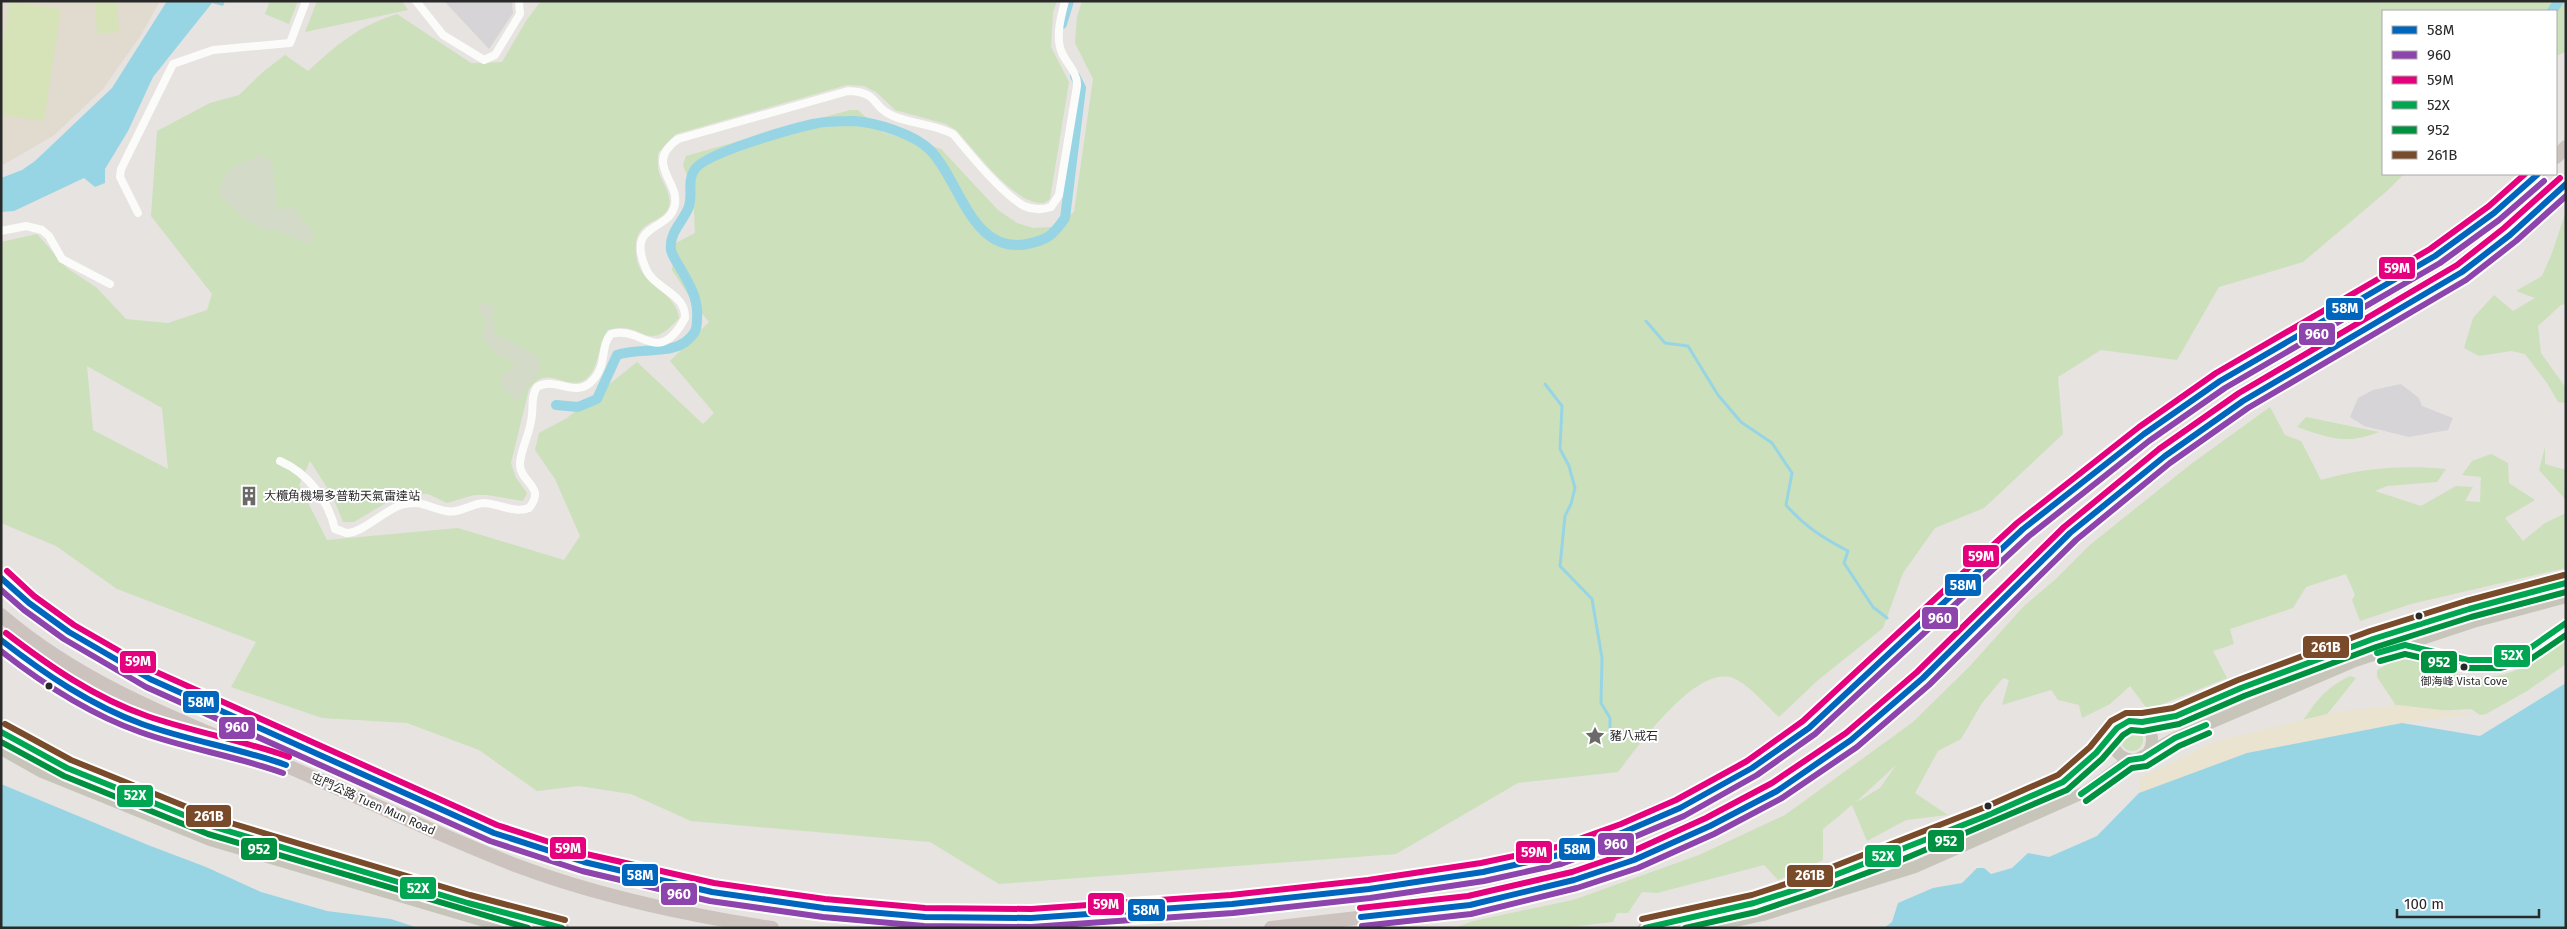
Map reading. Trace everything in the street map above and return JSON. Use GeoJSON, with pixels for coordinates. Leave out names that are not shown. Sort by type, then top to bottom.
{"type":"FeatureCollection","features":[{"type":"Feature","properties":{"kind":"highway","name":"屯門公路 Tuen Mun Road"},"geometry":{"type":"LineString","coordinates":[[1,578],[30,603],[69,632],[150,679],[494,833],[584,862],[712,892],[824,908],[925,917],[1031,918],[1232,904],[1483,872],[1559,855],[1624,832],[1680,808],[1752,768],[1809,728],[2023,530],[2144,434],[2220,381],[2435,256],[2494,213],[2537,175]]}},
{"type":"Feature","properties":{"kind":"highway"},"geometry":{"type":"LineString","coordinates":[[1271,928],[1470,905],[1574,880],[1642,857],[1710,826],[1777,792],[1851,740],[1923,678],[2070,533],[2164,456],[2243,401],[2462,272],[2510,234],[2566,184]]}},
{"type":"Feature","properties":{"kind":"highway","name":"屯門公路 Tuen Mun Road"},"geometry":{"type":"LineString","coordinates":[[1,615],[71,666],[125,696],[294,768],[439,834],[568,883],[706,918],[772,928]]}},
{"type":"Feature","properties":{"kind":"main road"},"geometry":{"type":"LineString","coordinates":[[2037,794],[2063,782],[2080,769],[2122,723],[2129,721],[2142,722],[2176,716],[2241,688],[2365,641],[2469,609],[2566,583]]}},
{"type":"Feature","properties":{"kind":"main road"},"geometry":{"type":"LineString","coordinates":[[2113,734],[2113,747],[2122,758],[2136,760],[2184,734],[2355,661],[2473,622],[2566,597]]}},
{"type":"Feature","properties":{"kind":"main road"},"geometry":{"type":"LineString","coordinates":[[2142,722],[2152,736],[2148,753]]}},
{"type":"Feature","properties":{"kind":"main road"},"geometry":{"type":"LineString","coordinates":[[1,732],[67,768],[211,826],[468,903],[563,928]]}},
{"type":"Feature","properties":{"kind":"main road"},"geometry":{"type":"LineString","coordinates":[[1,749],[56,778],[216,842],[508,928]]}},
{"type":"Feature","properties":{"kind":"main road"},"geometry":{"type":"LineString","coordinates":[[1703,928],[1763,915],[1915,867],[2085,792],[2129,760]]}},
{"type":"Feature","properties":{"kind":"main road"},"geometry":{"type":"LineString","coordinates":[[1644,928],[1770,898]]}},
{"type":"Feature","properties":{"kind":"street"},"geometry":{"type":"LineString","coordinates":[[138,213],[120,177],[121,169],[173,64],[212,50],[290,43],[306,1]]}},
{"type":"Feature","properties":{"kind":"street"},"geometry":{"type":"LineString","coordinates":[[416,1],[443,35],[484,60],[494,55],[520,14],[519,1]]}},
{"type":"Feature","properties":{"kind":"street"},"geometry":{"type":"LineString","coordinates":[[280,461],[289,465],[308,480],[326,501],[336,529],[346,533],[358,530],[393,508],[414,503],[426,503],[450,512],[475,504],[500,505],[519,510],[529,508],[536,496],[535,491],[523,474],[520,464],[532,419],[532,399],[537,387],[549,383],[575,389],[582,388],[590,383],[602,366],[605,344],[611,334],[628,333],[649,343],[658,343],[672,335],[685,318],[680,302],[648,273],[642,249],[643,239],[647,231],[667,219],[674,207],[675,198],[663,161],[667,150],[678,139],[848,91],[862,92],[872,96],[892,116],[944,129],[953,134],[1010,196],[1025,206],[1036,209],[1051,207],[1059,195],[1077,81],[1060,46],[1062,13],[1066,1]]}},
{"type":"Feature","properties":{"kind":"street"},"geometry":{"type":"LineString","coordinates":[[1,231],[26,226],[42,230],[49,236],[62,259],[110,284]]}},
{"type":"Feature","properties":{"kind":"shaded area"},"geometry":{"type":"Polygon","coordinates":[[[1,1],[160,1],[141,35],[103,89],[53,136],[1,166],[1,1]]]}},
{"type":"Feature","properties":{"kind":"shaded area"},"geometry":{"type":"Polygon","coordinates":[[[444,1],[512,1],[513,13],[489,49],[444,1]]]}},
{"type":"Feature","properties":{"kind":"shaded area"},"geometry":{"type":"Polygon","coordinates":[[[2401,384],[2419,398],[2422,406],[2453,418],[2448,430],[2409,437],[2364,426],[2350,417],[2358,398],[2373,390],[2401,384]]]}},
{"type":"Feature","properties":{"kind":"green space"},"geometry":{"type":"Polygon","coordinates":[[[10,1],[61,9],[44,121],[1,115],[1,55],[10,1]]]}},
{"type":"Feature","properties":{"kind":"green space"},"geometry":{"type":"Polygon","coordinates":[[[95,1],[117,1],[119,32],[97,34],[95,1]]]}},
{"type":"Feature","properties":{"kind":"green space"},"geometry":{"type":"Polygon","coordinates":[[[270,1],[298,1],[289,24],[265,14],[270,1]]]}},
{"type":"Feature","properties":{"kind":"green space"},"geometry":{"type":"Polygon","coordinates":[[[317,1],[402,1],[408,10],[305,32],[317,1]]]}},
{"type":"Feature","properties":{"kind":"green space"},"geometry":{"type":"Polygon","coordinates":[[[541,1],[1057,1],[1053,12],[1051,47],[1069,82],[1050,199],[1044,203],[1032,201],[1008,186],[956,130],[946,124],[895,110],[876,92],[864,86],[847,85],[676,134],[658,153],[658,169],[669,196],[669,206],[666,213],[642,229],[636,246],[640,269],[672,302],[677,309],[679,318],[659,335],[651,336],[630,329],[620,328],[608,330],[604,336],[594,369],[586,379],[572,383],[543,378],[536,381],[529,389],[511,463],[516,478],[527,493],[523,501],[487,495],[474,495],[447,503],[428,494],[413,494],[389,501],[354,522],[343,522],[333,497],[310,461],[299,485],[327,540],[458,528],[564,560],[580,536],[555,479],[535,450],[539,433],[567,418],[637,362],[703,424],[714,413],[670,361],[709,322],[672,270],[676,243],[695,233],[693,192],[683,165],[686,156],[850,110],[858,110],[882,132],[941,149],[998,210],[1017,223],[1033,228],[1052,227],[1074,212],[1093,79],[1075,43],[1077,17],[1082,1],[2566,1],[2566,52],[2557,56],[2557,10],[2382,10],[2382,175],[2403,175],[2387,191],[2303,262],[2219,287],[2177,360],[2101,350],[2058,377],[2063,434],[1984,508],[1935,528],[1903,573],[1883,628],[1817,681],[1779,717],[1752,691],[1735,679],[1720,677],[1704,682],[1670,709],[1618,772],[1518,783],[1396,854],[999,884],[930,842],[691,821],[631,794],[579,786],[537,791],[479,750],[407,723],[322,718],[231,687],[256,642],[117,589],[56,546],[1,523],[1,242],[37,234],[67,268],[97,288],[126,319],[168,323],[207,310],[212,294],[151,216],[157,131],[210,103],[239,95],[264,71],[285,55],[308,71],[329,52],[359,30],[397,14],[471,63],[502,62],[526,21],[541,1]],[[87,366],[93,430],[168,469],[162,408],[87,366]]]}},
{"type":"Feature","properties":{"kind":"green space"},"geometry":{"type":"Polygon","coordinates":[[[260,155],[272,161],[277,209],[294,208],[314,233],[310,245],[272,229],[262,229],[245,220],[219,195],[224,178],[232,168],[260,155]]]}},
{"type":"Feature","properties":{"kind":"green space"},"geometry":{"type":"Polygon","coordinates":[[[2566,211],[2566,304],[2561,305],[2538,326],[2541,353],[2566,388],[2566,403],[2558,402],[2547,383],[2525,354],[2511,351],[2479,356],[2464,348],[2473,318],[2494,295],[2513,311],[2535,298],[2516,291],[2542,276],[2566,211]]]}},
{"type":"Feature","properties":{"kind":"green space"},"geometry":{"type":"Polygon","coordinates":[[[479,302],[495,306],[492,317],[496,334],[538,356],[540,372],[517,401],[504,390],[501,379],[501,374],[512,369],[514,362],[500,357],[482,338],[486,320],[478,309],[479,302]]]}},
{"type":"Feature","properties":{"kind":"green space"},"geometry":{"type":"Polygon","coordinates":[[[2270,407],[2285,435],[2301,441],[2321,480],[2383,468],[2446,469],[2437,482],[2387,486],[2375,491],[2421,506],[2456,486],[2473,487],[2465,501],[2480,502],[2481,477],[2462,475],[2472,461],[2491,454],[2508,463],[2509,483],[2535,500],[2505,518],[2523,541],[2545,523],[2566,513],[2566,568],[2411,604],[2360,621],[2352,600],[2355,595],[2346,574],[2306,587],[2293,608],[2230,629],[2234,644],[2213,651],[2227,678],[2148,710],[2130,686],[2110,704],[2082,718],[2079,705],[2058,700],[2051,690],[2002,705],[2009,680],[2003,678],[1982,703],[1961,739],[1938,751],[1915,793],[1948,815],[1906,820],[1867,841],[1852,805],[1823,829],[1823,860],[1778,880],[1764,865],[1657,893],[1642,892],[1628,913],[1617,913],[1613,922],[1560,928],[1455,928],[1473,921],[1573,900],[1699,855],[1785,815],[1913,722],[1970,666],[2023,607],[2057,578],[2091,544],[2191,464],[2270,407]],[[1896,765],[1855,803],[1880,788],[1896,765]]]}},
{"type":"Feature","properties":{"kind":"green space"},"geometry":{"type":"Polygon","coordinates":[[[2306,417],[2379,432],[2347,439],[2328,437],[2297,427],[2306,417]]]}},
{"type":"Feature","properties":{"kind":"green space"},"geometry":{"type":"Polygon","coordinates":[[[2545,447],[2545,464],[2566,470],[2566,500],[2539,470],[2545,447]]]}},
{"type":"Feature","properties":{"kind":"green space"},"geometry":{"type":"Polygon","coordinates":[[[2566,639],[2566,664],[2527,691],[2486,714],[2480,715],[2471,709],[2401,713],[2377,677],[2377,670],[2383,666],[2396,661],[2418,659],[2432,662],[2464,676],[2491,677],[2505,674],[2532,663],[2566,639]]]}},
{"type":"Feature","properties":{"kind":"green space"},"geometry":{"type":"Polygon","coordinates":[[[2350,676],[2356,678],[2321,722],[2301,724],[2311,708],[2327,690],[2350,676]]]}},
{"type":"Feature","properties":{"kind":"green space"},"geometry":{"type":"Polygon","coordinates":[[[2128,729],[2136,729],[2143,736],[2143,744],[2136,751],[2128,751],[2121,744],[2121,736],[2128,729]]]}},
{"type":"Feature","properties":{"kind":"sand"},"geometry":{"type":"Polygon","coordinates":[[[2398,705],[2476,714],[2402,723],[2247,753],[2139,793],[2139,779],[2209,744],[2335,712],[2398,705]]]}},
{"type":"Feature","properties":{"kind":"water"},"geometry":{"type":"Polygon","coordinates":[[[167,1],[225,1],[223,6],[212,3],[153,77],[128,131],[105,169],[105,183],[95,187],[84,178],[14,211],[1,212],[1,178],[22,170],[35,161],[112,88],[167,1]]]}},
{"type":"Feature","properties":{"kind":"water"},"geometry":{"type":"Polygon","coordinates":[[[2566,683],[2566,928],[1884,928],[1892,922],[1898,903],[1933,888],[1962,883],[1977,868],[1984,868],[1991,874],[2012,868],[2028,853],[2049,857],[2097,836],[2139,793],[2247,753],[2402,723],[2480,736],[2566,683]]]}},
{"type":"Feature","properties":{"kind":"water"},"geometry":{"type":"Polygon","coordinates":[[[1,784],[206,867],[261,892],[327,911],[391,919],[418,928],[1,928],[1,784]]]}},
{"type":"Feature","properties":{"kind":"waterway"},"geometry":{"type":"LineString","coordinates":[[1062,24],[1069,1]]}},
{"type":"Feature","properties":{"kind":"waterway"},"geometry":{"type":"LineString","coordinates":[[2553,10],[2559,1]]}},
{"type":"Feature","properties":{"kind":"waterway"},"geometry":{"type":"LineString","coordinates":[[556,405],[578,407],[597,399],[617,355],[627,352],[669,349],[679,346],[687,341],[695,331],[697,325],[695,298],[690,285],[672,254],[671,244],[674,234],[690,204],[692,174],[702,163],[750,142],[813,124],[855,121],[874,124],[895,130],[915,139],[931,151],[941,164],[969,213],[980,227],[993,238],[1008,244],[1027,244],[1049,236],[1065,218],[1081,88],[1075,76]]}},
{"type":"Feature","properties":{"kind":"waterway"},"geometry":{"type":"LineString","coordinates":[[1646,321],[1665,343],[1688,346],[1718,395],[1741,422],[1772,443],[1792,473],[1786,505],[1814,531],[1848,551],[1844,563],[1873,607],[1887,618]]}},
{"type":"Feature","properties":{"kind":"waterway"},"geometry":{"type":"LineString","coordinates":[[1545,384],[1562,406],[1560,449],[1569,466],[1575,488],[1571,504],[1565,516],[1560,566],[1592,599],[1602,658],[1601,703],[1610,718],[1610,741]]}},
{"type":"Feature","properties":{"kind":"tunnel"},"geometry":{"type":"LineString","coordinates":[[1770,898],[1896,853],[2037,794]]}},
{"type":"Feature","properties":{"kind":"transit line","name":"59M"},"geometry":{"type":"LineString","coordinates":[[7,571],[34,596],[74,625],[154,671],[497,825],[586,854],[714,883],[825,899],[925,908],[1031,909],[1231,895],[1368,880],[1481,863],[1557,847],[1621,824],[1676,800],[1747,761],[1803,721],[2017,523],[2139,427],[2216,373],[2430,249],[2489,206],[2524,175]]}},
{"type":"Feature","properties":{"kind":"transit line","name":"58M"},"geometry":{"type":"LineString","coordinates":[[1,578],[29,603],[69,632],[150,679],[494,833],[584,862],[712,892],[824,908],[925,917],[1031,918],[1232,904],[1369,889],[1483,872],[1559,855],[1624,832],[1680,808],[1752,768],[1809,728],[2023,529],[2144,434],[2220,381],[2435,256],[2494,213],[2537,175]]}},
{"type":"Feature","properties":{"kind":"transit line","name":"59M"},"geometry":{"type":"LineString","coordinates":[[1360,908],[1468,896],[1572,872],[1631,852],[1706,818],[1772,783],[1846,733],[1917,672],[2064,527],[2159,449],[2239,393],[2457,265],[2504,228],[2560,178]]}},
{"type":"Feature","properties":{"kind":"transit line","name":"960"},"geometry":{"type":"LineString","coordinates":[[1,590],[24,610],[64,639],[146,687],[490,841],[582,871],[710,901],[823,917],[924,926],[1031,927],[1233,913],[1370,898],[1484,881],[1561,864],[1627,840],[1684,816],[1757,775],[1815,734],[2029,536],[2149,441],[2225,388],[2440,263],[2499,220],[2544,181]]}},
{"type":"Feature","properties":{"kind":"transit line","name":"58M"},"geometry":{"type":"LineString","coordinates":[[1361,917],[1470,905],[1574,880],[1634,860],[1710,826],[1777,791],[1851,740],[1923,678],[2070,533],[2165,456],[2243,401],[2462,272],[2510,235],[2566,184]]}},
{"type":"Feature","properties":{"kind":"transit line","name":"960"},"geometry":{"type":"LineString","coordinates":[[1362,926],[1471,914],[1577,888],[1638,868],[1714,834],[1782,798],[1857,747],[1929,685],[2076,540],[2170,463],[2248,408],[2466,280],[2516,241],[2566,196]]}},
{"type":"Feature","properties":{"kind":"transit line","name":"261B"},"geometry":{"type":"LineString","coordinates":[[1642,919],[1752,895],[1804,878],[1983,808],[2058,775],[2090,747],[2111,721],[2126,713],[2142,713],[2173,708],[2238,680],[2370,631],[2466,601],[2564,575]]}},
{"type":"Feature","properties":{"kind":"transit line","name":"52X"},"geometry":{"type":"LineString","coordinates":[[1645,928],[1754,903],[1807,886],[1986,816],[2063,782],[2096,753],[2117,728],[2129,721],[2142,722],[2176,716],[2241,688],[2373,639],[2469,609],[2566,583]]}},
{"type":"Feature","properties":{"kind":"transit line","name":"952"},"geometry":{"type":"LineString","coordinates":[[1685,928],[1756,912],[1810,894],[1899,861],[2067,790],[2102,759],[2123,735],[2131,730],[2143,731],[2179,724],[2244,696],[2376,647],[2471,617],[2566,592]]}},
{"type":"Feature","properties":{"kind":"transit line","name":"52X"},"geometry":{"type":"LineString","coordinates":[[2377,653],[2405,645],[2468,660],[2499,660],[2526,651],[2566,623]]}},
{"type":"Feature","properties":{"kind":"transit line","name":"59M"},"geometry":{"type":"LineString","coordinates":[[6,633],[73,680],[128,709],[164,722],[289,757]]}},
{"type":"Feature","properties":{"kind":"transit line","name":"952"},"geometry":{"type":"LineString","coordinates":[[2380,661],[2405,654],[2466,668],[2500,668],[2531,659],[2566,635]]}},
{"type":"Feature","properties":{"kind":"transit line","name":"58M"},"geometry":{"type":"LineString","coordinates":[[1,640],[68,688],[104,708],[160,730],[286,765]]}},
{"type":"Feature","properties":{"kind":"transit line","name":"960"},"geometry":{"type":"LineString","coordinates":[[1,651],[67,697],[121,725],[158,738],[283,773]]}},
{"type":"Feature","properties":{"kind":"transit line","name":"261B"},"geometry":{"type":"LineString","coordinates":[[5,724],[71,760],[214,818],[470,895],[565,920]]}},
{"type":"Feature","properties":{"kind":"transit line","name":"52X"},"geometry":{"type":"LineString","coordinates":[[2081,794],[2129,760],[2143,758],[2175,738],[2206,725]]}},
{"type":"Feature","properties":{"kind":"transit line","name":"52X"},"geometry":{"type":"LineString","coordinates":[[1,732],[67,768],[211,826],[468,903],[562,928]]}},
{"type":"Feature","properties":{"kind":"transit line","name":"952"},"geometry":{"type":"LineString","coordinates":[[2086,801],[2132,768],[2147,766],[2179,746],[2209,733]]}},
{"type":"Feature","properties":{"kind":"transit line","name":"952"},"geometry":{"type":"LineString","coordinates":[[1,742],[64,776],[208,834],[528,928]]}},
{"type":"Feature","properties":{"kind":"place","name":"大欖角機場多普勒天氣雷達站"},"geometry":{"type":"Point","coordinates":[249,496]}},
{"type":"Feature","properties":{"kind":"place","name":"御海峰 Vista Cove"},"geometry":{"type":"Point","coordinates":[2464,667]}},
{"type":"Feature","properties":{"kind":"place","name":"豬八戒石"},"geometry":{"type":"Point","coordinates":[1595,736]}}]}
